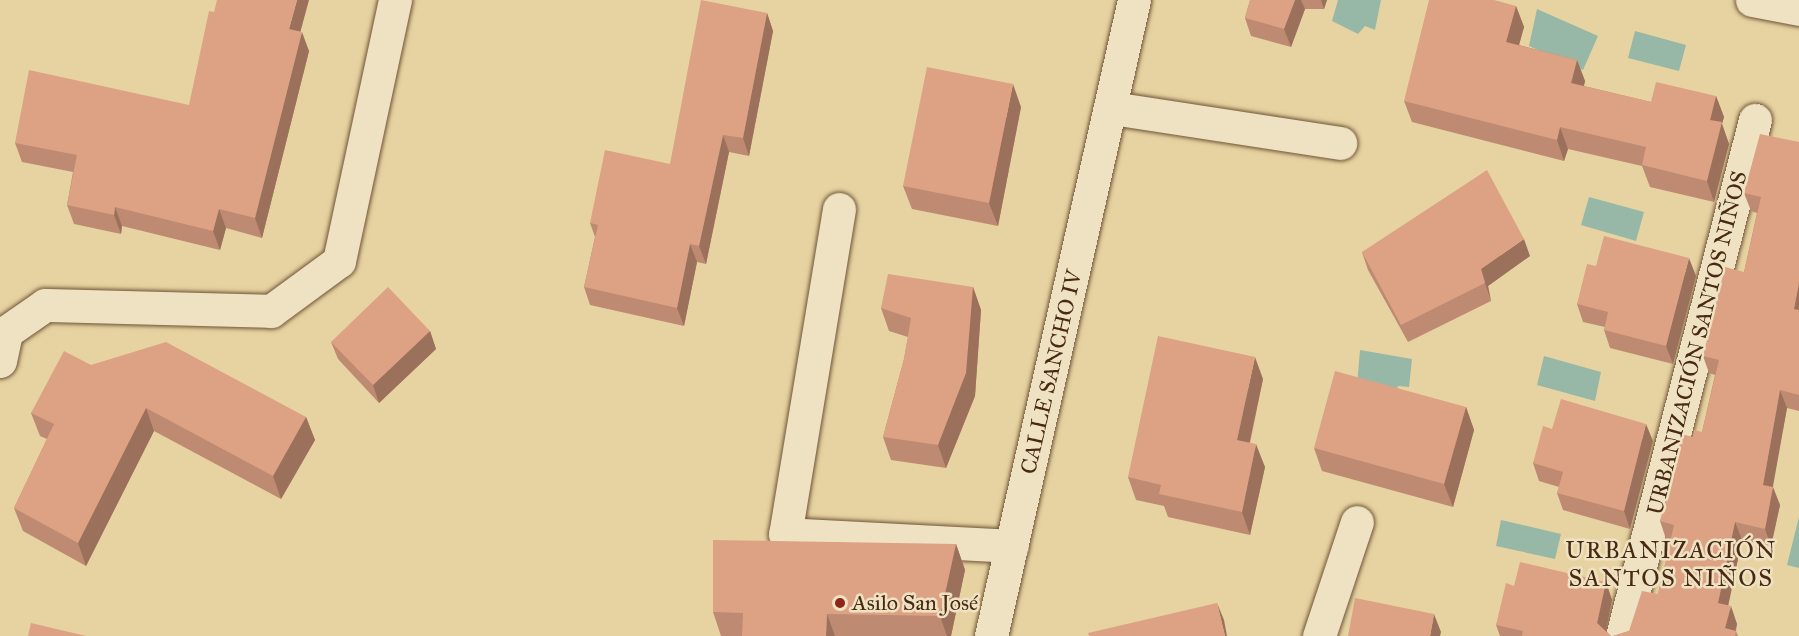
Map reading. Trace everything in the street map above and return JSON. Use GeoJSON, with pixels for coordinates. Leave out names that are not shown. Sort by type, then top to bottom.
{"type":"FeatureCollection","features":[{"type":"Feature","properties":{"kind":"street"},"geometry":{"type":"LineString","coordinates":[[2,332],[45,305],[271,311],[339,261],[395,0]]}},
{"type":"Feature","properties":{"kind":"street","name":"CALLE SANCHO IV"},"geometry":{"type":"LineString","coordinates":[[991,636],[1112,108],[1134,0]]}},
{"type":"Feature","properties":{"kind":"street"},"geometry":{"type":"LineString","coordinates":[[1752,0],[1799,9]]}},
{"type":"Feature","properties":{"kind":"street"},"geometry":{"type":"LineString","coordinates":[[1112,108],[1340,143]]}},
{"type":"Feature","properties":{"kind":"street","name":"URBANIZACIÓN SANTOS NIÑOS"},"geometry":{"type":"LineString","coordinates":[[1622,636],[1755,120]]}},
{"type":"Feature","properties":{"kind":"street"},"geometry":{"type":"LineString","coordinates":[[839,208],[785,534],[1012,546]]}},
{"type":"Feature","properties":{"kind":"street"},"geometry":{"type":"LineString","coordinates":[[1319,636],[1357,522]]}},
{"type":"Feature","properties":{"kind":"shaded area"},"geometry":{"type":"Polygon","coordinates":[[[1338,0],[1381,0],[1375,30],[1365,26],[1358,34],[1332,21],[1338,0]]]}},
{"type":"Feature","properties":{"kind":"shaded area"},"geometry":{"type":"Polygon","coordinates":[[[1537,9],[1598,36],[1583,70],[1529,46],[1537,9]]]}},
{"type":"Feature","properties":{"kind":"shaded area"},"geometry":{"type":"Polygon","coordinates":[[[1635,31],[1686,45],[1679,71],[1628,58],[1635,31]]]}},
{"type":"Feature","properties":{"kind":"shaded area"},"geometry":{"type":"Polygon","coordinates":[[[1589,197],[1644,212],[1636,241],[1581,225],[1589,197]]]}},
{"type":"Feature","properties":{"kind":"shaded area"},"geometry":{"type":"Polygon","coordinates":[[[1360,350],[1412,359],[1409,387],[1398,386],[1395,397],[1357,385],[1360,350]]]}},
{"type":"Feature","properties":{"kind":"shaded area"},"geometry":{"type":"Polygon","coordinates":[[[1544,356],[1601,372],[1595,401],[1537,385],[1544,356]]]}},
{"type":"Feature","properties":{"kind":"shaded area"},"geometry":{"type":"Polygon","coordinates":[[[1799,517],[1799,568],[1787,565],[1799,517]]]}},
{"type":"Feature","properties":{"kind":"shaded area"},"geometry":{"type":"Polygon","coordinates":[[[1501,520],[1561,534],[1555,559],[1496,546],[1501,520]]]}},
{"type":"Feature","properties":{"kind":"building"},"geometry":{"type":"Polygon","coordinates":[[[217,0],[297,0],[289,29],[302,32],[255,218],[219,209],[213,231],[115,207],[114,215],[67,205],[77,155],[15,143],[29,70],[189,105],[209,11],[214,12],[217,0]]]}},
{"type":"Feature","properties":{"kind":"building"},"geometry":{"type":"Polygon","coordinates":[[[701,0],[767,13],[743,138],[723,135],[699,246],[690,244],[677,308],[584,287],[598,225],[590,223],[605,150],[670,164],[701,0]]]}},
{"type":"Feature","properties":{"kind":"building"},"geometry":{"type":"Polygon","coordinates":[[[1250,0],[1295,0],[1284,29],[1245,18],[1250,0]]]}},
{"type":"Feature","properties":{"kind":"building"},"geometry":{"type":"Polygon","coordinates":[[[1429,0],[1494,0],[1516,6],[1506,42],[1577,60],[1571,83],[1651,102],[1656,82],[1716,96],[1710,120],[1722,122],[1707,181],[1642,165],[1646,147],[1560,127],[1557,140],[1404,101],[1429,0]]]}},
{"type":"Feature","properties":{"kind":"building"},"geometry":{"type":"Polygon","coordinates":[[[927,67],[1013,84],[989,203],[903,186],[927,67]]]}},
{"type":"Feature","properties":{"kind":"building"},"geometry":{"type":"Polygon","coordinates":[[[1760,134],[1799,142],[1799,283],[1794,309],[1799,310],[1799,395],[1780,390],[1763,485],[1773,487],[1765,529],[1735,522],[1718,603],[1731,606],[1725,628],[1736,631],[1735,636],[1613,636],[1629,631],[1642,591],[1658,594],[1674,525],[1660,521],[1682,434],[1693,437],[1694,430],[1702,432],[1719,360],[1703,356],[1725,267],[1744,272],[1761,197],[1744,193],[1760,134]]]}},
{"type":"Feature","properties":{"kind":"building"},"geometry":{"type":"Polygon","coordinates":[[[1487,170],[1524,239],[1481,269],[1485,283],[1401,325],[1362,252],[1487,170]]]}},
{"type":"Feature","properties":{"kind":"building"},"geometry":{"type":"Polygon","coordinates":[[[1604,236],[1689,258],[1666,346],[1604,330],[1608,312],[1577,304],[1587,264],[1596,266],[1604,236]]]}},
{"type":"Feature","properties":{"kind":"building"},"geometry":{"type":"Polygon","coordinates":[[[888,274],[973,287],[966,373],[938,445],[883,437],[904,359],[911,318],[881,308],[888,274]]]}},
{"type":"Feature","properties":{"kind":"building"},"geometry":{"type":"Polygon","coordinates":[[[388,287],[430,331],[373,385],[331,342],[388,287]]]}},
{"type":"Feature","properties":{"kind":"building"},"geometry":{"type":"Polygon","coordinates":[[[1158,336],[1255,357],[1237,440],[1256,444],[1242,512],[1159,494],[1161,485],[1128,477],[1158,336]]]}},
{"type":"Feature","properties":{"kind":"building"},"geometry":{"type":"Polygon","coordinates":[[[166,342],[306,417],[273,476],[146,408],[78,543],[14,508],[54,424],[31,413],[64,351],[91,365],[166,342]]]}},
{"type":"Feature","properties":{"kind":"building"},"geometry":{"type":"Polygon","coordinates":[[[1335,371],[1466,407],[1444,484],[1314,448],[1335,371]]]}},
{"type":"Feature","properties":{"kind":"building"},"geometry":{"type":"Polygon","coordinates":[[[1561,399],[1646,424],[1624,511],[1557,493],[1563,472],[1533,463],[1543,426],[1552,429],[1561,399]]]}},
{"type":"Feature","properties":{"kind":"building","name":"Asilo San José"},"geometry":{"type":"Polygon","coordinates":[[[713,540],[956,544],[940,616],[827,614],[826,636],[742,636],[743,613],[713,612],[713,540]]]}},
{"type":"Feature","properties":{"kind":"building"},"geometry":{"type":"Polygon","coordinates":[[[1520,562],[1606,582],[1597,623],[1611,636],[1522,636],[1523,631],[1496,625],[1506,583],[1514,586],[1520,562]]]}},
{"type":"Feature","properties":{"kind":"building"},"geometry":{"type":"Polygon","coordinates":[[[1355,598],[1434,614],[1430,636],[1348,636],[1355,598]]]}},
{"type":"Feature","properties":{"kind":"building"},"geometry":{"type":"Polygon","coordinates":[[[1217,603],[1225,636],[1089,636],[1088,633],[1217,603]]]}},
{"type":"Feature","properties":{"kind":"building"},"geometry":{"type":"Polygon","coordinates":[[[31,623],[86,636],[28,636],[31,623]]]}},
{"type":"Feature","properties":{"kind":"place","name":"Asilo San José"},"geometry":{"type":"Point","coordinates":[840,603]}},
{"type":"Feature","properties":{"kind":"district","name":"URBANIZACIÓN SANTOS NIÑOS"},"geometry":{"type":"Point","coordinates":[1671,565]}}]}
